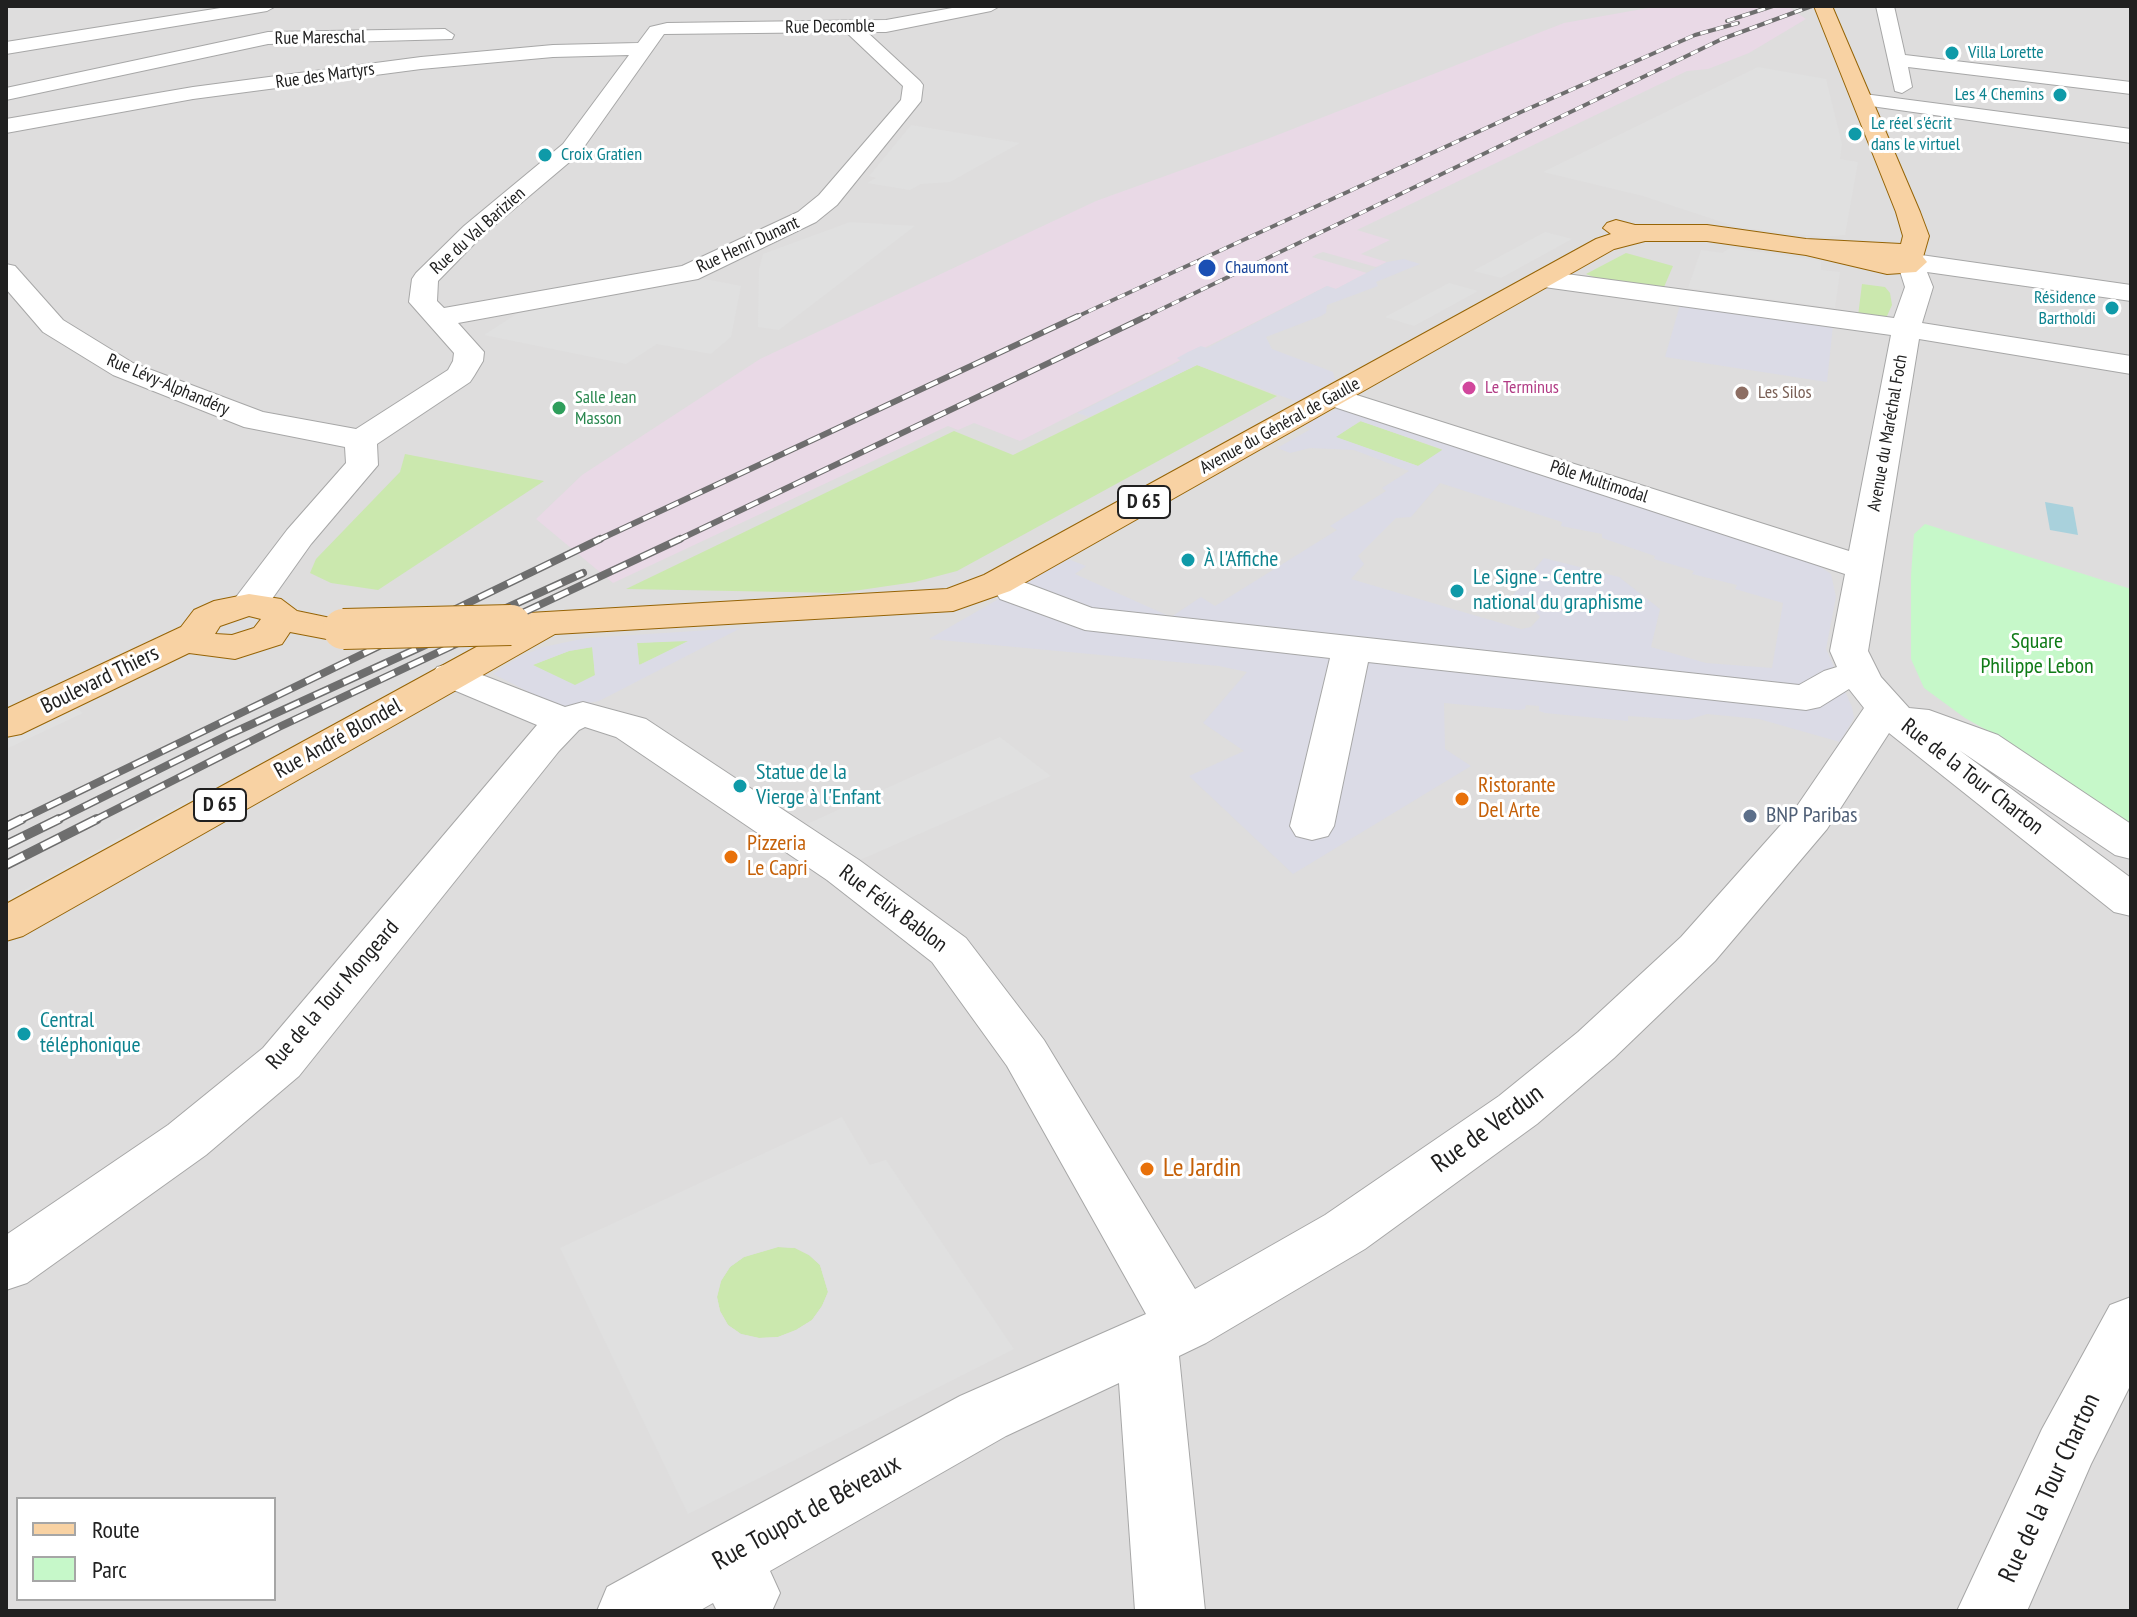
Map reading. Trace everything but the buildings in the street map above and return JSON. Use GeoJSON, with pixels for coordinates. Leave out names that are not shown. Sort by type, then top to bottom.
{"type":"FeatureCollection","features":[{"type":"Feature","properties":{"kind":"main road","name":"Avenue du Maréchal Foch"},"geometry":{"type":"LineString","coordinates":[[1823,6],[1908,212],[1916,236],[1912,261]]}},
{"type":"Feature","properties":{"kind":"main road"},"geometry":{"type":"LineString","coordinates":[[1869,256],[1910,225]]}},
{"type":"Feature","properties":{"kind":"main road","name":"Avenue du Général de Gaulle"},"geometry":{"type":"LineString","coordinates":[[527,625],[953,600],[997,583],[1333,397],[1544,279],[1610,236],[1653,229],[1707,233],[1869,256],[1895,267],[1912,261]]}},
{"type":"Feature","properties":{"kind":"main road","name":"D 65"},"geometry":{"type":"LineString","coordinates":[[263,622],[337,629],[527,625]]}},
{"type":"Feature","properties":{"kind":"main road","name":"Boulevard Thiers"},"geometry":{"type":"LineString","coordinates":[[6,725],[195,635],[203,645],[222,648],[263,622]]}},
{"type":"Feature","properties":{"kind":"main road","name":"Rue André Blondel"},"geometry":{"type":"LineString","coordinates":[[6,925],[451,675],[527,625]]}},
{"type":"Feature","properties":{"kind":"street","name":"Rue Decomble"},"geometry":{"type":"LineString","coordinates":[[653,29],[886,26],[991,6]]}},
{"type":"Feature","properties":{"kind":"street"},"geometry":{"type":"LineString","coordinates":[[1885,6],[1903,94],[1897,102]]}},
{"type":"Feature","properties":{"kind":"street"},"geometry":{"type":"LineString","coordinates":[[6,48],[259,7],[268,38]]}},
{"type":"Feature","properties":{"kind":"street"},"geometry":{"type":"LineString","coordinates":[[535,33],[653,29],[687,11]]}},
{"type":"Feature","properties":{"kind":"street","name":"Rue Henri Dunant"},"geometry":{"type":"LineString","coordinates":[[437,318],[640,284],[700,269],[807,217],[828,200],[911,101],[913,85],[851,27]]}},
{"type":"Feature","properties":{"kind":"street","name":"Rue des Martyrs"},"geometry":{"type":"LineString","coordinates":[[6,126],[193,93],[421,63],[553,51],[653,29]]}},
{"type":"Feature","properties":{"kind":"street","name":"Rue du Val Barizien"},"geometry":{"type":"LineString","coordinates":[[361,440],[459,376],[468,361],[469,352],[423,302],[425,279],[473,231],[571,149],[653,29]]}},
{"type":"Feature","properties":{"kind":"street","name":"Rue Mareschal"},"geometry":{"type":"LineString","coordinates":[[6,94],[268,38],[472,35]]}},
{"type":"Feature","properties":{"kind":"street"},"geometry":{"type":"LineString","coordinates":[[1897,60],[2131,88]]}},
{"type":"Feature","properties":{"kind":"street"},"geometry":{"type":"LineString","coordinates":[[1864,100],[1897,102],[2131,136]]}},
{"type":"Feature","properties":{"kind":"street"},"geometry":{"type":"LineString","coordinates":[[1869,256],[1910,314]]}},
{"type":"Feature","properties":{"kind":"street"},"geometry":{"type":"LineString","coordinates":[[1912,261],[2131,293]]}},
{"type":"Feature","properties":{"kind":"street","name":"Avenue du Maréchal Foch"},"geometry":{"type":"LineString","coordinates":[[1866,719],[1863,680],[1849,651],[1910,314],[1919,287],[1912,261]]}},
{"type":"Feature","properties":{"kind":"street","name":"Rue Lévy-Alphandéry"},"geometry":{"type":"LineString","coordinates":[[6,272],[53,326],[123,369],[255,420],[361,440]]}},
{"type":"Feature","properties":{"kind":"street"},"geometry":{"type":"LineString","coordinates":[[1544,279],[1910,314],[2131,365]]}},
{"type":"Feature","properties":{"kind":"street","name":"Pôle Multimodal"},"geometry":{"type":"LineString","coordinates":[[1333,397],[1864,568]]}},
{"type":"Feature","properties":{"kind":"street"},"geometry":{"type":"LineString","coordinates":[[263,622],[299,537],[362,465],[361,440]]}},
{"type":"Feature","properties":{"kind":"street"},"geometry":{"type":"LineString","coordinates":[[1013,591],[1085,619],[1352,648],[1822,688],[1866,719]]}},
{"type":"Feature","properties":{"kind":"street"},"geometry":{"type":"LineString","coordinates":[[1312,826],[1352,648]]}},
{"type":"Feature","properties":{"kind":"street","name":"Rue Félix Bablon"},"geometry":{"type":"LineString","coordinates":[[451,675],[574,718],[631,728],[843,870],[949,950],[1026,1053],[1166,1333]]}},
{"type":"Feature","properties":{"kind":"street","name":"Rue de la Tour Mongeard"},"geometry":{"type":"LineString","coordinates":[[10,1258],[187,1140],[281,1062],[574,718]]}},
{"type":"Feature","properties":{"kind":"street","name":"Rue de la Tour Charton"},"geometry":{"type":"LineString","coordinates":[[1866,719],[1983,744],[2131,845]]}},
{"type":"Feature","properties":{"kind":"street","name":"Rue de la Tour Charton"},"geometry":{"type":"LineString","coordinates":[[1866,719],[1946,760],[2131,901]]}},
{"type":"Feature","properties":{"kind":"street","name":"Rue de Verdun"},"geometry":{"type":"LineString","coordinates":[[983,1416],[1166,1333],[1345,1232],[1518,1110],[1596,1045],[1698,949],[1811,819],[1866,719]]}},
{"type":"Feature","properties":{"kind":"street","name":"Rue de la Tour Charton"},"geometry":{"type":"LineString","coordinates":[[1992,1611],[2065,1450],[2131,1323]]}},
{"type":"Feature","properties":{"kind":"street"},"geometry":{"type":"LineString","coordinates":[[1166,1333],[1170,1611]]}},
{"type":"Feature","properties":{"kind":"street","name":"Rue Toupot de Béveaux"},"geometry":{"type":"LineString","coordinates":[[632,1611],[736,1576],[983,1416]]}},
{"type":"Feature","properties":{"kind":"shaded area"},"geometry":{"type":"Polygon","coordinates":[[[6,6],[2131,6],[2131,1611],[6,1611],[6,6]]]}},
{"type":"Feature","properties":{"kind":"shaded area"},"geometry":{"type":"Polygon","coordinates":[[[1659,6],[1787,6],[1806,19],[1749,53],[1708,69],[1687,71],[1357,230],[1390,240],[1361,254],[1387,262],[1376,267],[1323,252],[1317,254],[1312,257],[1367,273],[1336,289],[1327,286],[1020,441],[974,423],[958,430],[948,426],[613,583],[536,519],[582,475],[760,359],[1096,201],[1262,141],[1564,23],[1659,6]]]}},
{"type":"Feature","properties":{"kind":"shaded area"},"geometry":{"type":"Polygon","coordinates":[[[1758,67],[1826,79],[1842,144],[1840,159],[1858,162],[1845,235],[1823,237],[1737,227],[1643,196],[1543,172],[1758,67]]]}},
{"type":"Feature","properties":{"kind":"shaded area"},"geometry":{"type":"Polygon","coordinates":[[[911,125],[1020,143],[950,182],[921,184],[910,190],[867,183],[876,178],[869,176],[911,125]]]}},
{"type":"Feature","properties":{"kind":"shaded area"},"geometry":{"type":"Polygon","coordinates":[[[850,222],[915,226],[779,330],[758,327],[759,269],[763,254],[850,222]]]}},
{"type":"Feature","properties":{"kind":"shaded area"},"geometry":{"type":"Polygon","coordinates":[[[1545,232],[1572,239],[1501,278],[1473,271],[1545,232]]]}},
{"type":"Feature","properties":{"kind":"shaded area"},"geometry":{"type":"Polygon","coordinates":[[[1730,248],[1821,261],[1821,270],[1840,272],[1835,308],[1688,288],[1701,250],[1722,253],[1730,248]]]}},
{"type":"Feature","properties":{"kind":"shaded area"},"geometry":{"type":"Polygon","coordinates":[[[1404,259],[1420,264],[1376,282],[1378,286],[1327,305],[1326,313],[1321,316],[1266,337],[1272,349],[1333,372],[1335,380],[1298,402],[1197,365],[1089,417],[1077,413],[1181,361],[1177,358],[1188,352],[1201,346],[1207,348],[1327,286],[1336,289],[1387,262],[1404,259]]]}},
{"type":"Feature","properties":{"kind":"shaded area"},"geometry":{"type":"Polygon","coordinates":[[[705,279],[741,286],[731,337],[711,354],[657,344],[626,364],[484,335],[518,313],[705,279]]]}},
{"type":"Feature","properties":{"kind":"shaded area"},"geometry":{"type":"Polygon","coordinates":[[[1449,283],[1478,291],[1414,326],[1385,317],[1449,283]]]}},
{"type":"Feature","properties":{"kind":"shaded area"},"geometry":{"type":"Polygon","coordinates":[[[1680,305],[1833,325],[1827,382],[1665,357],[1680,305]]]}},
{"type":"Feature","properties":{"kind":"shaded area"},"geometry":{"type":"Polygon","coordinates":[[[1350,407],[1815,563],[1831,574],[1836,597],[1826,649],[1854,718],[1840,742],[1759,719],[1707,714],[1687,720],[1628,716],[1628,721],[1545,713],[1539,711],[1539,706],[1526,705],[1525,709],[1518,710],[1444,703],[1445,749],[1471,766],[1293,874],[1189,776],[1244,751],[1203,723],[1247,672],[1219,666],[929,639],[1068,559],[1086,566],[1075,574],[1171,617],[1201,597],[1215,606],[1337,530],[1330,526],[1386,491],[1382,488],[1409,471],[1354,450],[1310,448],[1290,453],[1277,448],[1311,429],[1303,425],[1337,409],[1350,407]],[[1360,421],[1336,437],[1418,466],[1442,450],[1442,449],[1360,421]],[[1440,483],[1411,517],[1396,518],[1358,556],[1364,564],[1351,579],[1521,629],[1531,627],[1540,617],[1534,610],[1507,602],[1544,558],[1619,577],[1660,609],[1651,647],[1706,663],[1772,668],[1783,603],[1735,589],[1737,585],[1692,574],[1694,571],[1602,538],[1602,534],[1561,526],[1562,522],[1440,483]]]}},
{"type":"Feature","properties":{"kind":"shaded area"},"geometry":{"type":"Polygon","coordinates":[[[741,628],[599,701],[561,708],[493,674],[519,657],[543,647],[586,638],[741,628]],[[688,641],[637,643],[639,664],[640,665],[688,641]],[[592,647],[569,651],[533,665],[575,685],[595,675],[592,647]]]}},
{"type":"Feature","properties":{"kind":"shaded area"},"geometry":{"type":"Polygon","coordinates":[[[75,707],[83,713],[6,749],[6,739],[75,707]]]}},
{"type":"Feature","properties":{"kind":"shaded area"},"geometry":{"type":"Polygon","coordinates":[[[1000,737],[1051,776],[853,863],[807,824],[1000,737]]]}},
{"type":"Feature","properties":{"kind":"shaded area"},"geometry":{"type":"Polygon","coordinates":[[[205,791],[214,797],[6,911],[6,900],[205,791]]]}},
{"type":"Feature","properties":{"kind":"shaded area"},"geometry":{"type":"Polygon","coordinates":[[[842,1117],[870,1165],[886,1160],[1014,1349],[688,1514],[560,1248],[842,1117]],[[778,1247],[744,1257],[730,1267],[721,1281],[717,1297],[728,1325],[741,1334],[759,1338],[778,1337],[812,1320],[828,1292],[820,1265],[795,1248],[778,1247]]]}},
{"type":"Feature","properties":{"kind":"green space"},"geometry":{"type":"Polygon","coordinates":[[[1626,253],[1673,266],[1664,287],[1586,274],[1626,253]]]}},
{"type":"Feature","properties":{"kind":"green space"},"geometry":{"type":"Polygon","coordinates":[[[1862,284],[1885,287],[1890,293],[1892,305],[1887,316],[1858,316],[1862,284]]]}},
{"type":"Feature","properties":{"kind":"green space"},"geometry":{"type":"Polygon","coordinates":[[[1197,365],[1277,396],[957,571],[915,582],[840,593],[626,589],[954,431],[1013,455],[1197,365]]]}},
{"type":"Feature","properties":{"kind":"green space"},"geometry":{"type":"Polygon","coordinates":[[[1361,421],[1443,450],[1418,466],[1335,437],[1361,421]]]}},
{"type":"Feature","properties":{"kind":"green space"},"geometry":{"type":"Polygon","coordinates":[[[405,454],[544,481],[378,590],[331,583],[310,573],[316,559],[400,472],[405,454]]]}},
{"type":"Feature","properties":{"kind":"green space","name":"Square Philippe Lebon"},"geometry":{"type":"Polygon","coordinates":[[[1925,524],[2131,589],[2131,831],[2017,747],[1965,718],[1924,688],[1911,659],[1911,575],[1914,534],[1925,524]]]}},
{"type":"Feature","properties":{"kind":"green space"},"geometry":{"type":"Polygon","coordinates":[[[691,640],[639,665],[637,643],[691,640]]]}},
{"type":"Feature","properties":{"kind":"green space"},"geometry":{"type":"Polygon","coordinates":[[[593,647],[595,676],[575,686],[532,665],[569,651],[593,647]]]}},
{"type":"Feature","properties":{"kind":"green space"},"geometry":{"type":"Polygon","coordinates":[[[778,1247],[795,1248],[809,1255],[820,1265],[828,1292],[812,1320],[796,1330],[778,1337],[759,1338],[741,1334],[728,1325],[720,1311],[717,1297],[721,1281],[730,1267],[744,1257],[778,1247]]]}},
{"type":"Feature","properties":{"kind":"water"},"geometry":{"type":"Polygon","coordinates":[[[2045,502],[2073,507],[2078,535],[2050,530],[2045,502]]]}},
{"type":"Feature","properties":{"kind":"railway"},"geometry":{"type":"LineString","coordinates":[[1727,21],[1773,6]]}},
{"type":"Feature","properties":{"kind":"railway"},"geometry":{"type":"LineString","coordinates":[[1143,318],[1722,39],[1812,6]]}},
{"type":"Feature","properties":{"kind":"railway"},"geometry":{"type":"LineString","coordinates":[[1074,318],[1521,112],[1695,35],[1738,23]]}},
{"type":"Feature","properties":{"kind":"railway"},"geometry":{"type":"LineString","coordinates":[[596,541],[1078,316]]}},
{"type":"Feature","properties":{"kind":"railway"},"geometry":{"type":"LineString","coordinates":[[676,541],[1147,316]]}},
{"type":"Feature","properties":{"kind":"railway"},"geometry":{"type":"LineString","coordinates":[[18,821],[600,539]]}},
{"type":"Feature","properties":{"kind":"railway"},"geometry":{"type":"LineString","coordinates":[[93,821],[279,727],[680,539]]}},
{"type":"Feature","properties":{"kind":"railway"},"geometry":{"type":"LineString","coordinates":[[55,821],[228,735],[583,573]]}},
{"type":"Feature","properties":{"kind":"railway"},"geometry":{"type":"LineString","coordinates":[[18,821],[22,819]]}},
{"type":"Feature","properties":{"kind":"railway"},"geometry":{"type":"LineString","coordinates":[[6,845],[59,819]]}},
{"type":"Feature","properties":{"kind":"railway"},"geometry":{"type":"LineString","coordinates":[[6,865],[97,819]]}},
{"type":"Feature","properties":{"kind":"railway"},"geometry":{"type":"LineString","coordinates":[[6,827],[18,821]]}},
{"type":"Feature","properties":{"kind":"place","name":"Villa Lorette"},"geometry":{"type":"Point","coordinates":[1952,53]}},
{"type":"Feature","properties":{"kind":"place","name":"Les 4 Chemins"},"geometry":{"type":"Point","coordinates":[2060,95]}},
{"type":"Feature","properties":{"kind":"place","name":"Le réel s'écrit dans le virtuel"},"geometry":{"type":"Point","coordinates":[1855,134]}},
{"type":"Feature","properties":{"kind":"place","name":"Croix Gratien"},"geometry":{"type":"Point","coordinates":[545,155]}},
{"type":"Feature","properties":{"kind":"place","name":"Chaumont"},"geometry":{"type":"Point","coordinates":[1207,268]}},
{"type":"Feature","properties":{"kind":"place","name":"Résidence Bartholdi"},"geometry":{"type":"Point","coordinates":[2112,308]}},
{"type":"Feature","properties":{"kind":"place","name":"Le Terminus"},"geometry":{"type":"Point","coordinates":[1469,388]}},
{"type":"Feature","properties":{"kind":"place","name":"Les Silos"},"geometry":{"type":"Point","coordinates":[1742,393]}},
{"type":"Feature","properties":{"kind":"place","name":"Salle Jean Masson"},"geometry":{"type":"Point","coordinates":[559,408]}},
{"type":"Feature","properties":{"kind":"place","name":"À l'Affiche"},"geometry":{"type":"Point","coordinates":[1188,560]}},
{"type":"Feature","properties":{"kind":"place","name":"Le Signe - Centre national du graphisme"},"geometry":{"type":"Point","coordinates":[1457,591]}},
{"type":"Feature","properties":{"kind":"place","name":"Statue de la Vierge à l'Enfant"},"geometry":{"type":"Point","coordinates":[740,786]}},
{"type":"Feature","properties":{"kind":"place","name":"Ristorante Del Arte"},"geometry":{"type":"Point","coordinates":[1462,799]}},
{"type":"Feature","properties":{"kind":"place","name":"BNP Paribas"},"geometry":{"type":"Point","coordinates":[1750,816]}},
{"type":"Feature","properties":{"kind":"place","name":"Pizzeria Le Capri"},"geometry":{"type":"Point","coordinates":[731,857]}},
{"type":"Feature","properties":{"kind":"place","name":"Central téléphonique"},"geometry":{"type":"Point","coordinates":[24,1034]}},
{"type":"Feature","properties":{"kind":"place","name":"Le Jardin"},"geometry":{"type":"Point","coordinates":[1147,1169]}}]}
